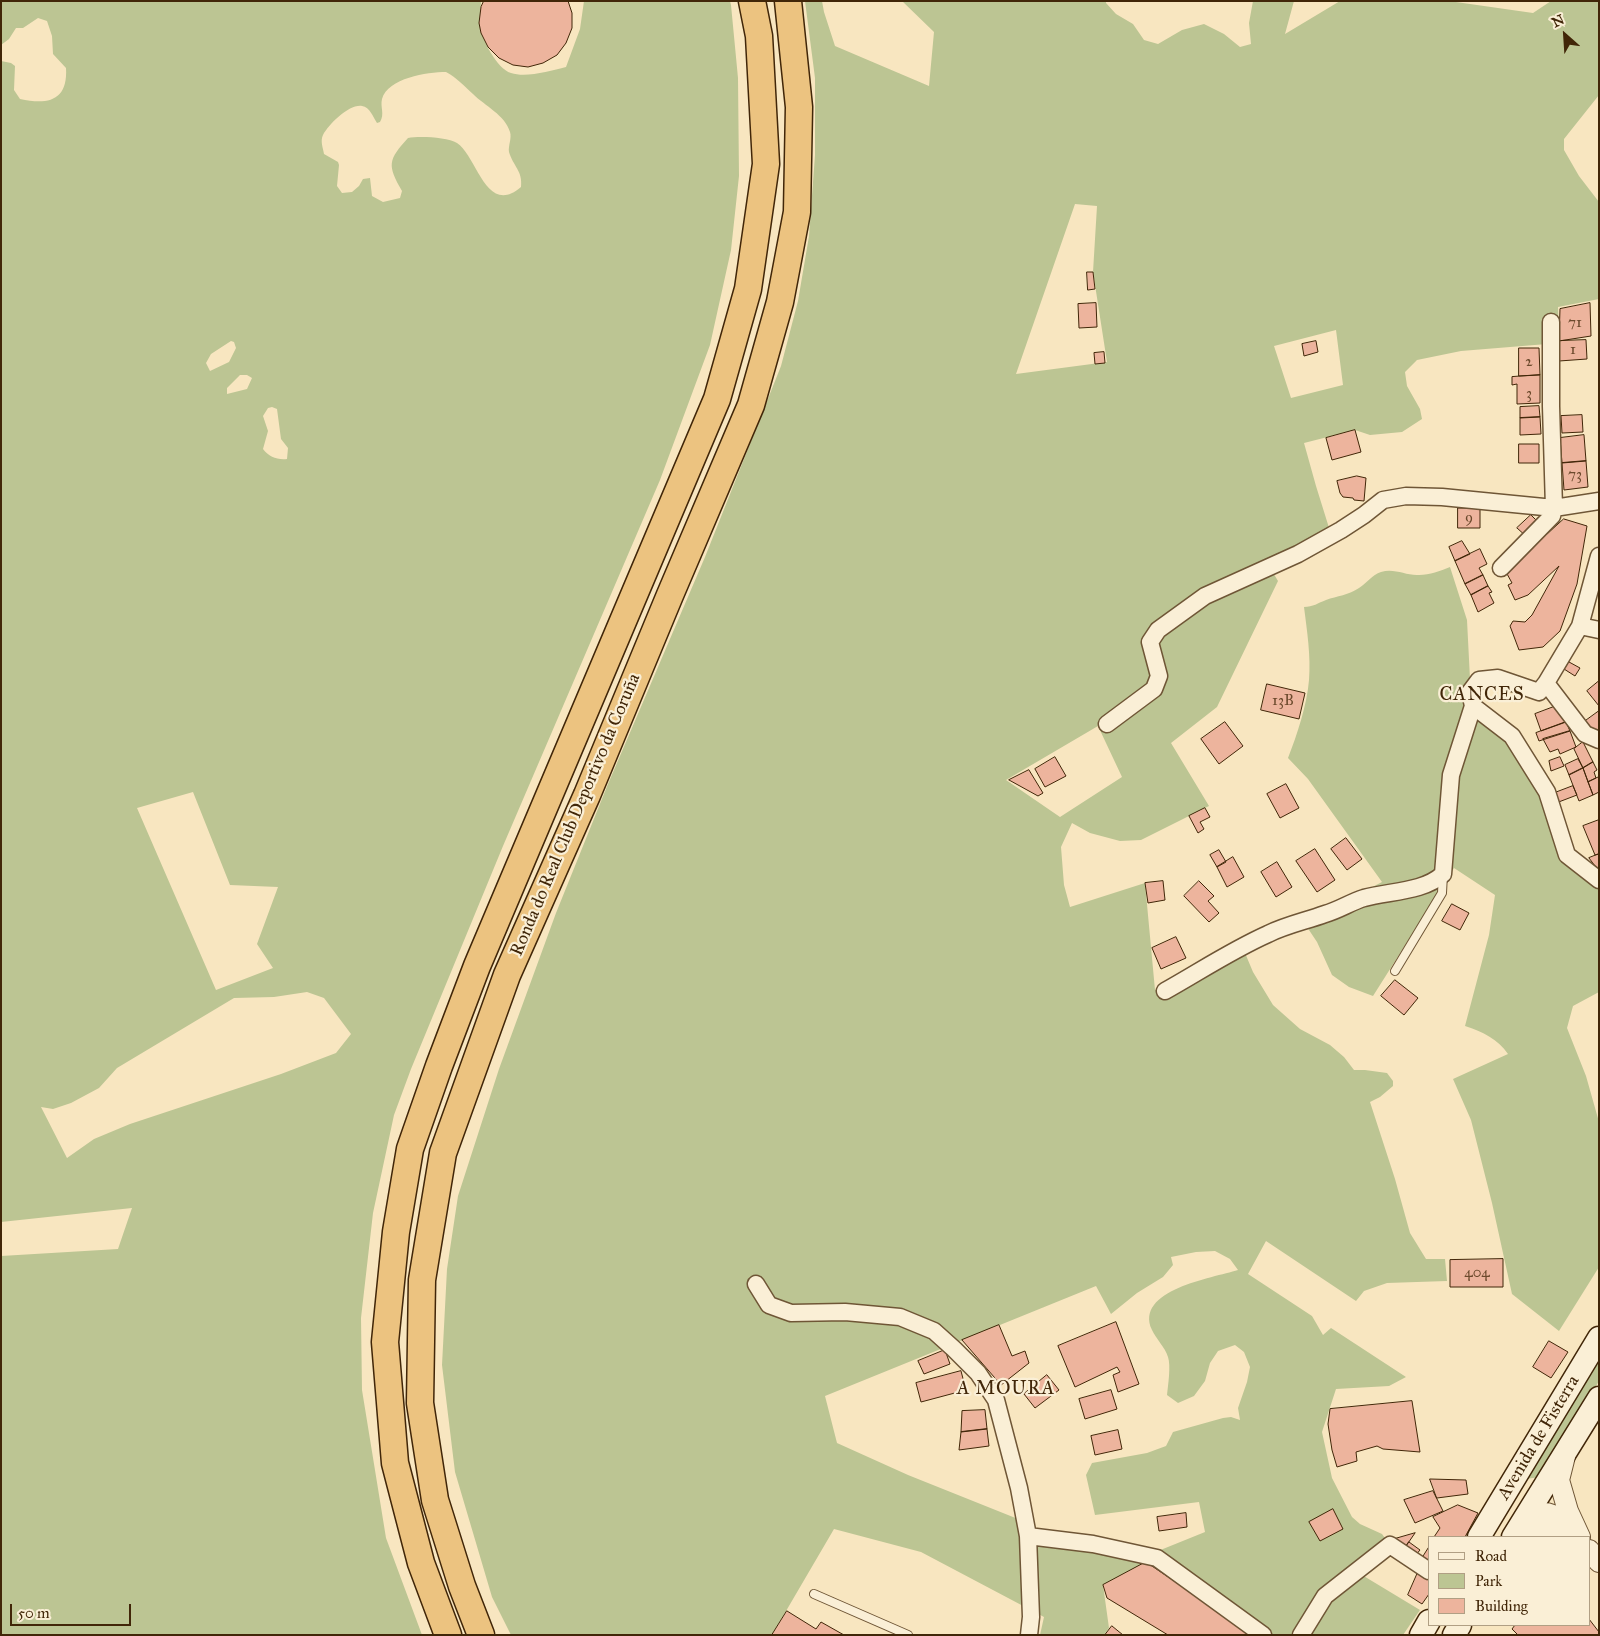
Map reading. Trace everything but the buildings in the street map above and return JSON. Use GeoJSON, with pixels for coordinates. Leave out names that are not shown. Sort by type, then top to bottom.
{"type":"FeatureCollection","features":[{"type":"Feature","properties":{"kind":"highway","name":"Ronda do Real Club Deportivo da Coruña"},"geometry":{"type":"LineString","coordinates":[[448,1635],[421,1562],[395,1463],[386,1342],[396,1232],[410,1149],[438,1066],[480,957],[717,399],[748,288],[766,164],[759,36],[752,1]]}},
{"type":"Feature","properties":{"kind":"highway","name":"Ronda do Real Club Deportivo da Coruña"},"geometry":{"type":"LineString","coordinates":[[481,1635],[462,1586],[436,1500],[420,1403],[422,1280],[443,1153],[507,975],[587,795],[751,404],[780,302],[797,212],[799,107],[788,1]]}},
{"type":"Feature","properties":{"kind":"main road","name":"Avenida de Fisterra"},"geometry":{"type":"LineString","coordinates":[[1480,1536],[1599,1338]]}},
{"type":"Feature","properties":{"kind":"main road","name":"Avenida de Fisterra"},"geometry":{"type":"LineString","coordinates":[[1514,1536],[1599,1398]]}},
{"type":"Feature","properties":{"kind":"main road"},"geometry":{"type":"LineString","coordinates":[[1498,1536],[1514,1521],[1526,1516]]}},
{"type":"Feature","properties":{"kind":"main road"},"geometry":{"type":"LineString","coordinates":[[1421,1635],[1428,1623]]}},
{"type":"Feature","properties":{"kind":"street"},"geometry":{"type":"LineString","coordinates":[[1501,568],[1552,516],[1554,508],[1551,322]]}},
{"type":"Feature","properties":{"kind":"street"},"geometry":{"type":"LineString","coordinates":[[1107,724],[1154,689],[1159,676],[1150,642],[1158,630],[1205,596],[1298,554],[1364,516],[1383,500],[1406,496],[1442,497],[1554,508],[1599,501]]}},
{"type":"Feature","properties":{"kind":"street"},"geometry":{"type":"LineString","coordinates":[[1165,991],[1269,933],[1294,923],[1325,915],[1363,898],[1423,886],[1436,881],[1443,874],[1451,775],[1473,706],[1470,692],[1479,680],[1498,678],[1539,692],[1580,626],[1599,556]]}},
{"type":"Feature","properties":{"kind":"street"},"geometry":{"type":"LineString","coordinates":[[1580,626],[1599,630]]}},
{"type":"Feature","properties":{"kind":"street"},"geometry":{"type":"LineString","coordinates":[[1546,683],[1585,734],[1599,740]]}},
{"type":"Feature","properties":{"kind":"street"},"geometry":{"type":"LineString","coordinates":[[1473,706],[1512,736],[1547,792],[1567,855],[1599,880]]}},
{"type":"Feature","properties":{"kind":"street"},"geometry":{"type":"LineString","coordinates":[[756,1284],[769,1305],[791,1314],[846,1312],[900,1317],[934,1331],[978,1373],[996,1400],[1019,1488],[1028,1536],[1031,1617],[1028,1635]]}},
{"type":"Feature","properties":{"kind":"street","name":"Avenida de Fisterra"},"geometry":{"type":"LineString","coordinates":[[1566,1452],[1560,1480],[1568,1511],[1579,1536]]}},
{"type":"Feature","properties":{"kind":"street","name":"Avenida de Fisterra"},"geometry":{"type":"LineString","coordinates":[[1526,1516],[1540,1512],[1551,1513],[1578,1536]]}},
{"type":"Feature","properties":{"kind":"street"},"geometry":{"type":"LineString","coordinates":[[1522,1536],[1543,1531],[1567,1536]]}},
{"type":"Feature","properties":{"kind":"street"},"geometry":{"type":"LineString","coordinates":[[1028,1536],[1093,1544],[1157,1558],[1263,1635]]}},
{"type":"Feature","properties":{"kind":"street"},"geometry":{"type":"LineString","coordinates":[[1301,1635],[1326,1596],[1390,1544],[1428,1571]]}},
{"type":"Feature","properties":{"kind":"street"},"geometry":{"type":"LineString","coordinates":[[1590,1551],[1599,1562]]}},
{"type":"Feature","properties":{"kind":"lane"},"geometry":{"type":"LineString","coordinates":[[1395,972],[1442,893],[1443,874]]}},
{"type":"Feature","properties":{"kind":"lane"},"geometry":{"type":"LineString","coordinates":[[814,1594],[908,1635]]}},
{"type":"Feature","properties":{"kind":"green space"},"geometry":{"type":"Polygon","coordinates":[[[1,1],[481,1],[481,31],[495,59],[500,66],[511,73],[524,75],[566,67],[580,29],[584,1],[730,1],[738,78],[739,176],[731,250],[710,345],[660,480],[503,846],[411,1069],[394,1115],[373,1213],[361,1318],[362,1390],[386,1538],[422,1635],[1,1635],[1,1256],[118,1249],[132,1208],[1,1222],[1,61],[15,66],[14,90],[20,99],[30,101],[47,101],[60,94],[64,88],[66,68],[53,54],[52,36],[47,21],[38,18],[23,28],[16,28],[9,39],[1,45],[1,1]],[[446,72],[409,78],[392,86],[382,99],[380,122],[377,123],[367,108],[357,106],[346,111],[330,126],[323,135],[322,144],[324,154],[338,162],[337,186],[342,193],[352,192],[363,179],[370,178],[372,196],[383,202],[400,198],[402,191],[392,169],[393,158],[408,138],[419,137],[440,138],[457,143],[471,160],[483,181],[491,190],[499,195],[509,194],[521,187],[521,177],[509,152],[510,132],[504,121],[454,77],[446,72]],[[231,341],[211,354],[206,363],[210,371],[229,362],[236,348],[234,342],[231,341]],[[240,375],[227,388],[227,394],[247,389],[252,378],[247,375],[240,375]],[[268,408],[263,416],[268,431],[263,449],[274,457],[287,459],[288,448],[281,439],[277,409],[268,408]],[[193,792],[137,808],[216,990],[273,968],[257,944],[278,887],[230,885],[193,792]],[[307,992],[274,997],[234,998],[117,1068],[99,1088],[71,1103],[53,1109],[41,1107],[67,1158],[94,1139],[130,1124],[281,1074],[336,1053],[351,1034],[324,998],[307,992]]]}},
{"type":"Feature","properties":{"kind":"green space"},"geometry":{"type":"Polygon","coordinates":[[[805,1],[822,1],[835,46],[929,86],[934,32],[902,1],[1106,1],[1116,14],[1133,24],[1144,40],[1158,44],[1182,30],[1204,24],[1224,34],[1240,47],[1251,44],[1249,23],[1253,1],[1294,1],[1285,34],[1340,1],[1449,1],[1533,13],[1551,1],[1599,1],[1599,95],[1564,139],[1564,150],[1579,176],[1599,202],[1599,299],[1558,307],[1559,341],[1547,344],[1461,351],[1417,360],[1405,372],[1407,386],[1420,409],[1422,419],[1402,432],[1370,435],[1355,430],[1304,443],[1330,531],[1272,571],[1278,581],[1217,707],[1171,743],[1209,806],[1141,840],[1120,841],[1090,833],[1072,823],[1061,847],[1064,885],[1070,907],[1145,883],[1155,990],[1160,990],[1382,882],[1308,779],[1288,758],[1301,720],[1309,680],[1309,653],[1304,607],[1313,606],[1351,592],[1381,572],[1391,571],[1423,575],[1450,567],[1467,620],[1470,679],[1465,688],[1463,702],[1479,714],[1515,750],[1540,795],[1560,852],[1599,888],[1599,992],[1573,1006],[1567,1028],[1586,1076],[1599,1122],[1599,1267],[1559,1331],[1512,1294],[1471,1120],[1453,1079],[1508,1054],[1500,1044],[1490,1037],[1465,1026],[1489,935],[1495,895],[1454,868],[1373,996],[1349,987],[1332,975],[1317,942],[1307,927],[1245,953],[1253,972],[1273,1005],[1300,1029],[1330,1045],[1344,1057],[1354,1070],[1387,1073],[1393,1081],[1393,1086],[1380,1097],[1370,1102],[1410,1233],[1426,1259],[1445,1259],[1447,1281],[1387,1283],[1364,1291],[1356,1301],[1266,1241],[1248,1274],[1312,1316],[1323,1335],[1331,1328],[1406,1377],[1389,1386],[1336,1389],[1322,1432],[1332,1478],[1352,1517],[1360,1524],[1382,1534],[1390,1545],[1362,1575],[1420,1610],[1403,1635],[1254,1635],[1146,1562],[1103,1585],[1109,1628],[1104,1635],[1040,1635],[1044,1617],[921,1552],[834,1529],[772,1635],[511,1635],[492,1597],[455,1472],[442,1365],[447,1269],[458,1196],[499,1069],[556,913],[608,784],[705,557],[781,366],[798,301],[809,236],[815,155],[815,78],[805,1]],[[1075,204],[1016,374],[1107,362],[1093,272],[1097,206],[1075,204]],[[1336,330],[1274,346],[1291,398],[1343,385],[1336,330]],[[1098,726],[1006,780],[1060,817],[1122,777],[1098,726]],[[1215,1251],[1196,1252],[1171,1257],[1173,1265],[1163,1277],[1137,1293],[1111,1314],[1096,1286],[825,1396],[837,1443],[908,1475],[1018,1519],[1022,1536],[1158,1551],[1205,1532],[1199,1502],[1095,1515],[1086,1475],[1092,1463],[1147,1453],[1166,1446],[1173,1432],[1223,1418],[1231,1417],[1240,1420],[1238,1408],[1250,1367],[1244,1352],[1235,1345],[1218,1351],[1210,1363],[1205,1381],[1194,1396],[1178,1403],[1167,1395],[1169,1361],[1165,1350],[1152,1330],[1149,1316],[1154,1305],[1164,1296],[1179,1288],[1238,1270],[1230,1259],[1215,1251]]]}},
{"type":"Feature","properties":{"kind":"green space"},"geometry":{"type":"Polygon","coordinates":[[[1599,1356],[1599,1381],[1541,1477],[1525,1479],[1599,1356]]]}},
{"type":"Feature","properties":{"kind":"district","name":"CANCES"},"geometry":{"type":"Point","coordinates":[1482,695]}},
{"type":"Feature","properties":{"kind":"district","name":"A MOURA"},"geometry":{"type":"Point","coordinates":[1006,1389]}}]}
